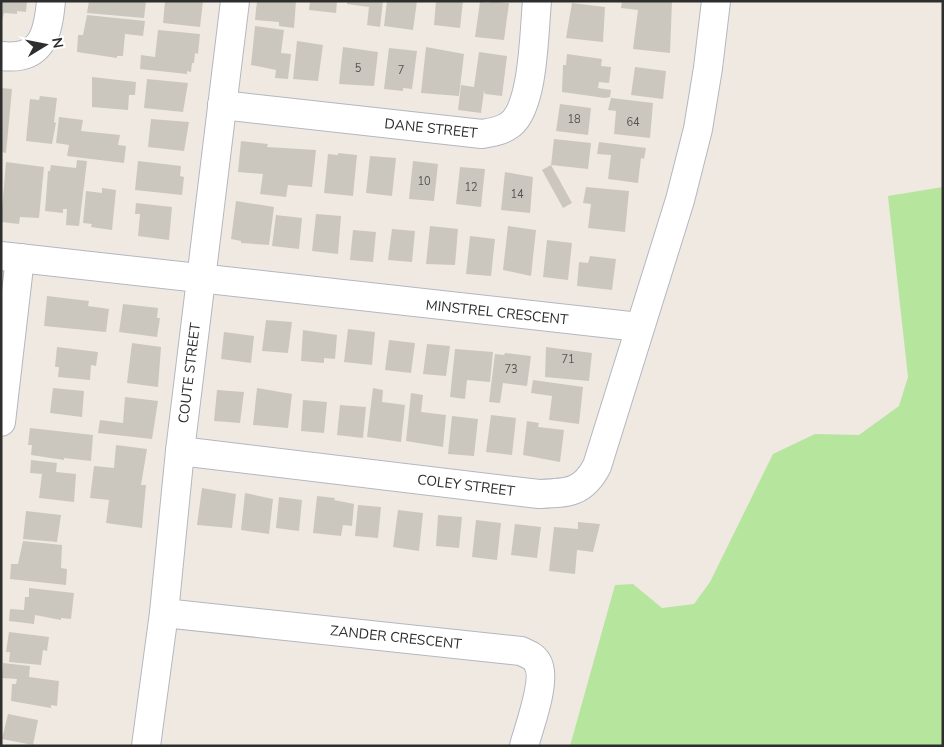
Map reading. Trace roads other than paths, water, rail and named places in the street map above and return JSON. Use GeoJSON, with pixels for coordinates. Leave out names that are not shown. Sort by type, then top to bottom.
{"type":"FeatureCollection","features":[{"type":"Feature","properties":{"kind":"street"},"geometry":{"type":"LineString","coordinates":[[1,56],[20,56],[37,48],[48,27],[51,1]]}},
{"type":"Feature","properties":{"kind":"street","name":"COUTE STREET"},"geometry":{"type":"LineString","coordinates":[[146,746],[164,613],[180,451],[235,1]]}},
{"type":"Feature","properties":{"kind":"street","name":"DANE STREET"},"geometry":{"type":"LineString","coordinates":[[222,106],[482,134],[498,132],[511,124],[520,114],[527,98],[537,1]]}},
{"type":"Feature","properties":{"kind":"street"},"geometry":{"type":"LineString","coordinates":[[639,327],[680,200],[698,129],[716,1]]}},
{"type":"Feature","properties":{"kind":"street"},"geometry":{"type":"LineString","coordinates":[[1,422],[11,257]]}},
{"type":"Feature","properties":{"kind":"street","name":"MINSTREL CRESCENT"},"geometry":{"type":"LineString","coordinates":[[11,257],[639,327]]}},
{"type":"Feature","properties":{"kind":"street","name":"COLEY STREET"},"geometry":{"type":"LineString","coordinates":[[180,451],[540,494],[573,491],[590,478],[597,466],[639,327]]}},
{"type":"Feature","properties":{"kind":"street","name":"ZANDER CRESCENT"},"geometry":{"type":"LineString","coordinates":[[164,613],[521,651],[533,656],[539,663],[541,675],[539,693],[524,746]]}}]}
